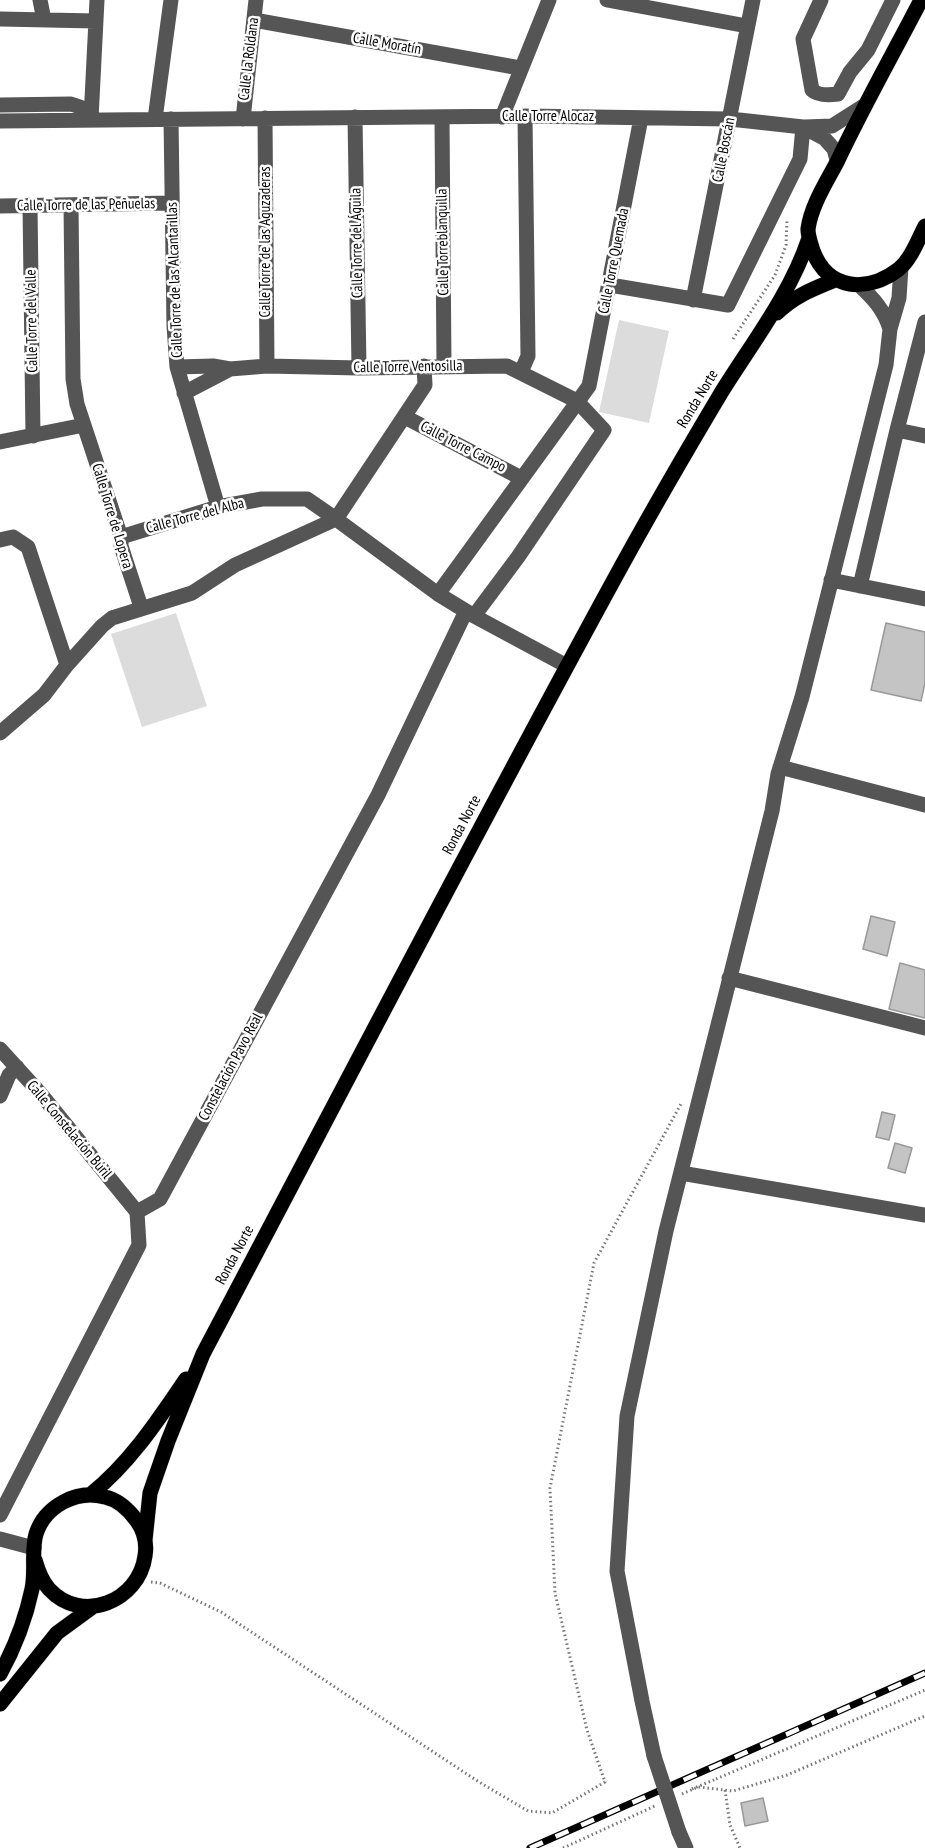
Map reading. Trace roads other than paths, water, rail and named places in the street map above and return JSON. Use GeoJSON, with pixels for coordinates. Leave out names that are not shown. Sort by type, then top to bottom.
{"type":"FeatureCollection","features":[{"type":"Feature","properties":{"kind":"main road","name":"Ronda Norte"},"geometry":{"type":"LineString","coordinates":[[94,1606],[118,1598],[137,1581],[144,1565],[150,1493],[203,1354],[567,666],[678,466],[768,321],[794,273],[808,238],[810,220],[818,200],[921,0]]}},
{"type":"Feature","properties":{"kind":"main road"},"geometry":{"type":"LineString","coordinates":[[808,238],[816,257],[835,280],[859,285],[877,281],[902,267],[925,226]]}},
{"type":"Feature","properties":{"kind":"main road","name":"Ronda Norte"},"geometry":{"type":"LineString","coordinates":[[768,321],[789,301],[835,280]]}},
{"type":"Feature","properties":{"kind":"main road","name":"Ronda Norte"},"geometry":{"type":"LineString","coordinates":[[0,1674],[26,1613],[33,1587],[36,1534],[42,1521],[63,1501],[91,1494],[114,1475],[157,1421],[203,1354]]}},
{"type":"Feature","properties":{"kind":"main road"},"geometry":{"type":"LineString","coordinates":[[91,1494],[120,1503],[140,1525],[145,1540]]}},
{"type":"Feature","properties":{"kind":"main road"},"geometry":{"type":"LineString","coordinates":[[34,1554],[40,1576],[50,1590],[78,1605],[94,1606]]}},
{"type":"Feature","properties":{"kind":"main road"},"geometry":{"type":"LineString","coordinates":[[0,1704],[57,1633],[94,1606]]}},
{"type":"Feature","properties":{"kind":"street"},"geometry":{"type":"LineString","coordinates":[[40,0],[44,20]]}},
{"type":"Feature","properties":{"kind":"street"},"geometry":{"type":"LineString","coordinates":[[91,119],[98,0]]}},
{"type":"Feature","properties":{"kind":"street"},"geometry":{"type":"LineString","coordinates":[[155,119],[171,0]]}},
{"type":"Feature","properties":{"kind":"street","name":"Calle la Roldana"},"geometry":{"type":"LineString","coordinates":[[243,119],[256,0]]}},
{"type":"Feature","properties":{"kind":"street"},"geometry":{"type":"LineString","coordinates":[[502,117],[549,0]]}},
{"type":"Feature","properties":{"kind":"street"},"geometry":{"type":"LineString","coordinates":[[607,0],[747,26]]}},
{"type":"Feature","properties":{"kind":"street","name":"Calle Boscán"},"geometry":{"type":"LineString","coordinates":[[693,300],[753,0]]}},
{"type":"Feature","properties":{"kind":"street"},"geometry":{"type":"LineString","coordinates":[[820,0],[803,39],[812,90],[814,93],[829,95],[838,94],[850,72],[867,50],[893,0]]}},
{"type":"Feature","properties":{"kind":"street"},"geometry":{"type":"LineString","coordinates":[[0,19],[96,21]]}},
{"type":"Feature","properties":{"kind":"street","name":"Calle Moratín"},"geometry":{"type":"LineString","coordinates":[[254,20],[520,69]]}},
{"type":"Feature","properties":{"kind":"street"},"geometry":{"type":"LineString","coordinates":[[0,105],[71,104],[80,107],[91,119]]}},
{"type":"Feature","properties":{"kind":"street"},"geometry":{"type":"LineString","coordinates":[[609,285],[728,305],[800,159],[803,127],[832,126],[865,105]]}},
{"type":"Feature","properties":{"kind":"street"},"geometry":{"type":"LineString","coordinates":[[520,372],[528,357],[525,116]]}},
{"type":"Feature","properties":{"kind":"street","name":"Calle Torre Alocaz"},"geometry":{"type":"LineString","coordinates":[[0,121],[525,116],[730,119],[803,127],[824,138],[834,149],[837,160]]}},
{"type":"Feature","properties":{"kind":"street","name":"Calle Torre del Águila"},"geometry":{"type":"LineString","coordinates":[[355,117],[359,368]]}},
{"type":"Feature","properties":{"kind":"street","name":"Calle Torre de las Aguzaderas"},"geometry":{"type":"LineString","coordinates":[[265,118],[267,366]]}},
{"type":"Feature","properties":{"kind":"street","name":"Calle Torreblanquilla"},"geometry":{"type":"LineString","coordinates":[[442,118],[444,365]]}},
{"type":"Feature","properties":{"kind":"street","name":"Calle Torre Quemada"},"geometry":{"type":"LineString","coordinates":[[438,594],[589,386],[641,118]]}},
{"type":"Feature","properties":{"kind":"street","name":"Calle Torre de las Alcantarillas"},"geometry":{"type":"LineString","coordinates":[[171,119],[174,326],[177,367],[218,507]]}},
{"type":"Feature","properties":{"kind":"street","name":"Calle Torre de las Peñuelas"},"geometry":{"type":"LineString","coordinates":[[0,206],[172,203]]}},
{"type":"Feature","properties":{"kind":"street","name":"Calle Torre del Valle"},"geometry":{"type":"LineString","coordinates":[[30,205],[33,436]]}},
{"type":"Feature","properties":{"kind":"street"},"geometry":{"type":"LineString","coordinates":[[0,442],[84,425],[77,404],[73,379],[71,205]]}},
{"type":"Feature","properties":{"kind":"street"},"geometry":{"type":"LineString","coordinates":[[686,1848],[654,1756],[617,1571],[627,1416],[666,1231],[772,811],[780,767],[802,697],[886,365],[890,329],[899,298],[902,267]]}},
{"type":"Feature","properties":{"kind":"street"},"geometry":{"type":"LineString","coordinates":[[859,285],[876,300],[885,313],[890,329]]}},
{"type":"Feature","properties":{"kind":"street"},"geometry":{"type":"LineString","coordinates":[[860,586],[925,322]]}},
{"type":"Feature","properties":{"kind":"street","name":"Calle Torre Ventosilla"},"geometry":{"type":"LineString","coordinates":[[177,367],[213,366],[230,369],[267,366],[359,368],[444,365],[507,366],[577,401]]}},
{"type":"Feature","properties":{"kind":"street"},"geometry":{"type":"LineString","coordinates":[[0,733],[44,695],[67,665],[112,618],[141,607],[192,593],[235,565],[336,519],[425,385],[424,366]]}},
{"type":"Feature","properties":{"kind":"street","name":"Calle Torre Ventosilla"},"geometry":{"type":"LineString","coordinates":[[184,393],[230,369]]}},
{"type":"Feature","properties":{"kind":"street"},"geometry":{"type":"LineString","coordinates":[[470,614],[518,557],[604,430],[577,401]]}},
{"type":"Feature","properties":{"kind":"street","name":"Calle Torre Campo"},"geometry":{"type":"LineString","coordinates":[[405,417],[521,478]]}},
{"type":"Feature","properties":{"kind":"street","name":"Calle Torre de Lopera"},"geometry":{"type":"LineString","coordinates":[[84,425],[121,537],[121,546],[141,607]]}},
{"type":"Feature","properties":{"kind":"street"},"geometry":{"type":"LineString","coordinates":[[897,430],[925,436]]}},
{"type":"Feature","properties":{"kind":"street","name":"Calle Torre del Alba"},"geometry":{"type":"LineString","coordinates":[[121,537],[218,507],[262,499],[307,499],[438,594],[470,614],[567,666]]}},
{"type":"Feature","properties":{"kind":"street"},"geometry":{"type":"LineString","coordinates":[[0,540],[13,537],[28,547],[67,665]]}},
{"type":"Feature","properties":{"kind":"street"},"geometry":{"type":"LineString","coordinates":[[831,580],[925,599]]}},
{"type":"Feature","properties":{"kind":"street","name":"Constelación Pavo Real"},"geometry":{"type":"LineString","coordinates":[[137,1212],[160,1199],[378,795],[470,614]]}},
{"type":"Feature","properties":{"kind":"street"},"geometry":{"type":"LineString","coordinates":[[780,767],[925,805]]}},
{"type":"Feature","properties":{"kind":"street"},"geometry":{"type":"LineString","coordinates":[[729,978],[925,1028]]}},
{"type":"Feature","properties":{"kind":"street","name":"Calle Constelación Búril"},"geometry":{"type":"LineString","coordinates":[[0,1049],[137,1212]]}},
{"type":"Feature","properties":{"kind":"street"},"geometry":{"type":"LineString","coordinates":[[0,1096],[9,1075],[17,1067]]}},
{"type":"Feature","properties":{"kind":"street"},"geometry":{"type":"LineString","coordinates":[[681,1173],[925,1215]]}},
{"type":"Feature","properties":{"kind":"street"},"geometry":{"type":"LineString","coordinates":[[0,1515],[139,1245],[137,1212]]}},
{"type":"Feature","properties":{"kind":"street"},"geometry":{"type":"LineString","coordinates":[[0,1539],[34,1554]]}},
{"type":"Feature","properties":{"kind":"railway"},"geometry":{"type":"LineString","coordinates":[[530,1848],[925,1673]]}}]}
